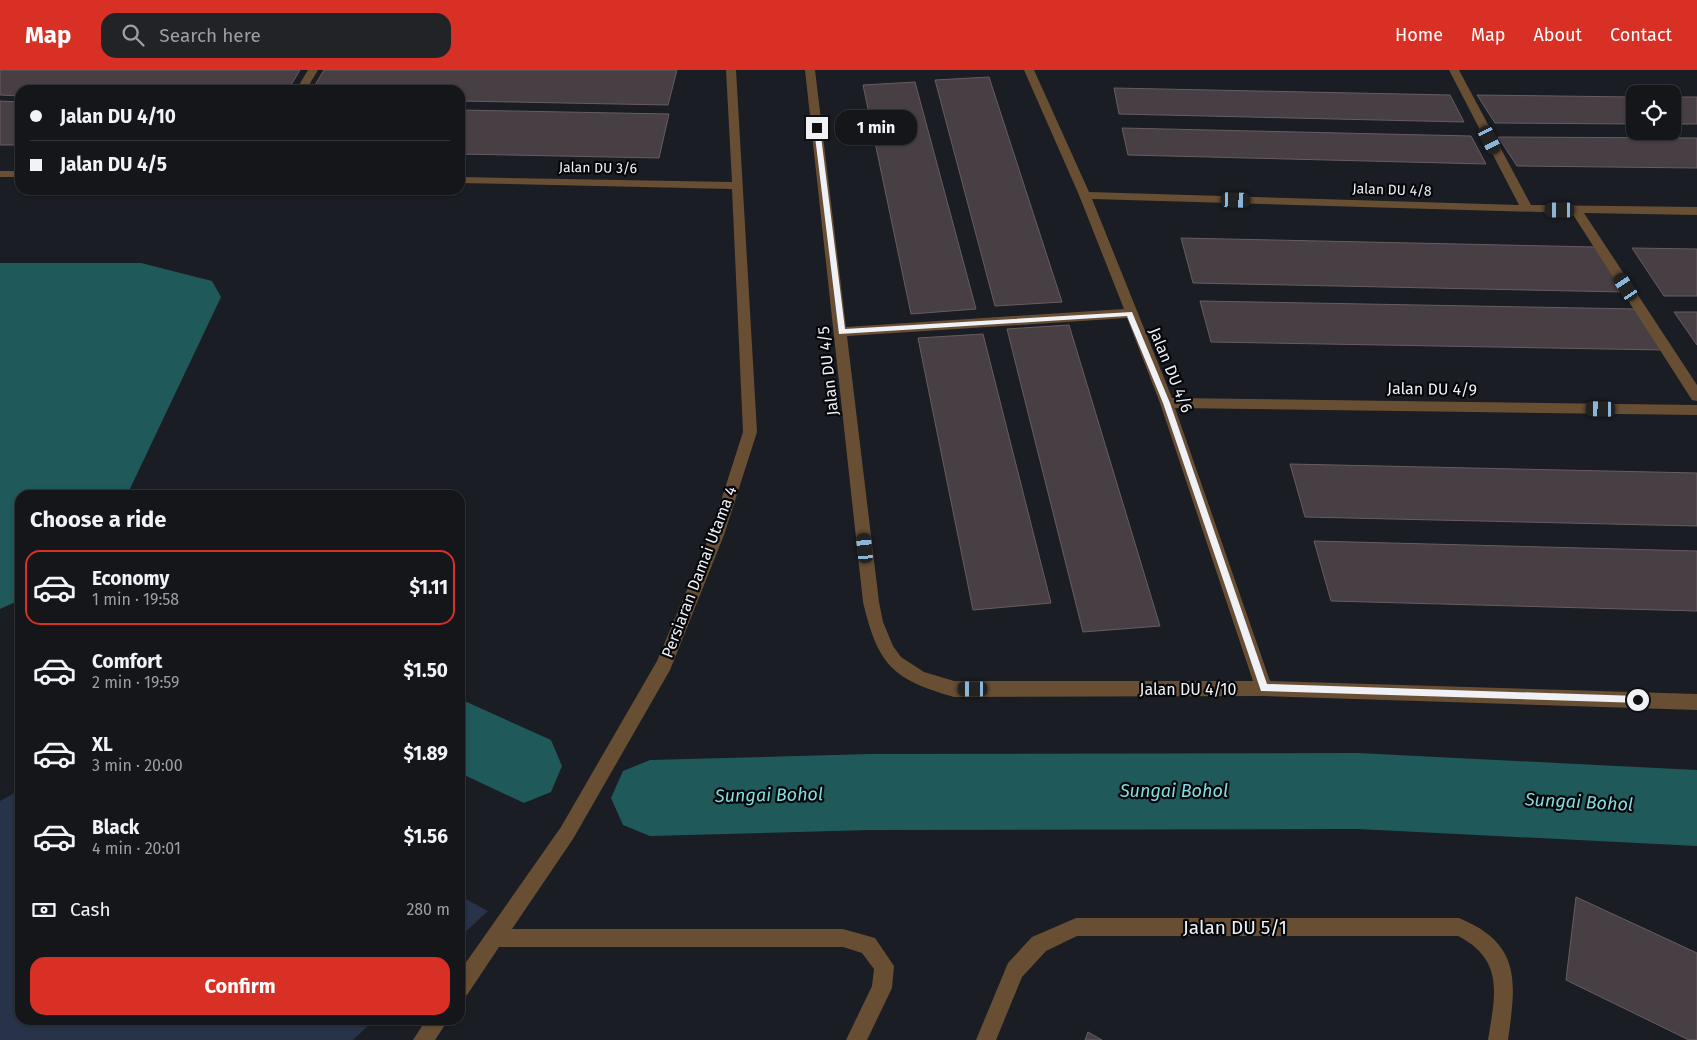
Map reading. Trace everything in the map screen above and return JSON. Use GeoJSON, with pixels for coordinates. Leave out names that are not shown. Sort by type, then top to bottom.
{"type":"FeatureCollection","features":[{"type":"Feature","properties":{"kind":"street"},"geometry":{"type":"LineString","coordinates":[[304,85],[313,70]]}},
{"type":"Feature","properties":{"kind":"street","name":"Persiaran Damai Utama 4"},"geometry":{"type":"LineString","coordinates":[[465,981],[567,832],[664,665],[717,535],[750,432],[731,70]]}},
{"type":"Feature","properties":{"kind":"street","name":"Jalan DU 4/5"},"geometry":{"type":"LineString","coordinates":[[810,70],[872,602],[878,635],[896,664]]}},
{"type":"Feature","properties":{"kind":"street","name":"Jalan DU 4/6"},"geometry":{"type":"LineString","coordinates":[[1029,70],[1085,196],[1167,403],[1264,688]]}},
{"type":"Feature","properties":{"kind":"street"},"geometry":{"type":"LineString","coordinates":[[1454,70],[1527,209]]}},
{"type":"Feature","properties":{"kind":"street"},"geometry":{"type":"LineString","coordinates":[[0,174],[15,174]]}},
{"type":"Feature","properties":{"kind":"street","name":"Jalan DU 3/6"},"geometry":{"type":"LineString","coordinates":[[465,180],[736,186]]}},
{"type":"Feature","properties":{"kind":"street","name":"Jalan DU 4/8"},"geometry":{"type":"LineString","coordinates":[[1085,196],[1527,209],[1697,211]]}},
{"type":"Feature","properties":{"kind":"street"},"geometry":{"type":"LineString","coordinates":[[1576,210],[1697,396]]}},
{"type":"Feature","properties":{"kind":"street"},"geometry":{"type":"LineString","coordinates":[[842,332],[1130,313]]}},
{"type":"Feature","properties":{"kind":"street","name":"Jalan DU 4/9"},"geometry":{"type":"LineString","coordinates":[[1167,403],[1693,409]]}},
{"type":"Feature","properties":{"kind":"street"},"geometry":{"type":"LineString","coordinates":[[1693,409],[1697,421]]}},
{"type":"Feature","properties":{"kind":"street","name":"Jalan DU 4/10"},"geometry":{"type":"LineString","coordinates":[[896,664],[922,681],[954,689],[1264,688],[1697,702]]}},
{"type":"Feature","properties":{"kind":"street","name":"Jalan DU 5/1"},"geometry":{"type":"LineString","coordinates":[[986,1040],[1015,970],[1039,944],[1076,927],[1459,927],[1478,934],[1495,953],[1503,971],[1505,992],[1498,1040]]}},
{"type":"Feature","properties":{"kind":"street"},"geometry":{"type":"LineString","coordinates":[[495,938],[844,938],[868,945],[884,966],[882,988],[856,1040]]}},
{"type":"Feature","properties":{"kind":"street"},"geometry":{"type":"LineString","coordinates":[[423,1040],[434,1025]]}},
{"type":"Feature","properties":{"kind":"shaded area"},"geometry":{"type":"Polygon","coordinates":[[[0,263],[141,263],[212,281],[221,297],[129,490],[15,490],[15,602],[0,609],[0,263]]]}},
{"type":"Feature","properties":{"kind":"shaded area"},"geometry":{"type":"Polygon","coordinates":[[[15,793],[15,1025],[369,1025],[353,1040],[0,1040],[0,801],[15,793]]]}},
{"type":"Feature","properties":{"kind":"shaded area"},"geometry":{"type":"Polygon","coordinates":[[[465,899],[488,911],[465,932],[465,899]]]}},
{"type":"Feature","properties":{"kind":"building"},"geometry":{"type":"Polygon","coordinates":[[[0,70],[300,70],[291,85],[15,85],[15,96],[0,95],[0,70]]]}},
{"type":"Feature","properties":{"kind":"building"},"geometry":{"type":"Polygon","coordinates":[[[324,70],[677,70],[668,105],[465,101],[465,85],[315,85],[324,70]]]}},
{"type":"Feature","properties":{"kind":"building"},"geometry":{"type":"Polygon","coordinates":[[[989,77],[1062,302],[995,306],[935,80],[989,77]]]}},
{"type":"Feature","properties":{"kind":"building"},"geometry":{"type":"Polygon","coordinates":[[[915,82],[976,309],[911,314],[863,85],[915,82]]]}},
{"type":"Feature","properties":{"kind":"building"},"geometry":{"type":"Polygon","coordinates":[[[1114,88],[1450,95],[1464,122],[1119,114],[1114,88]]]}},
{"type":"Feature","properties":{"kind":"building"},"geometry":{"type":"Polygon","coordinates":[[[1477,95],[1626,97],[1626,124],[1495,123],[1477,95]]]}},
{"type":"Feature","properties":{"kind":"building"},"geometry":{"type":"Polygon","coordinates":[[[1681,97],[1697,97],[1697,124],[1681,124],[1681,97]]]}},
{"type":"Feature","properties":{"kind":"building"},"geometry":{"type":"Polygon","coordinates":[[[0,101],[15,102],[15,145],[0,145],[0,101]]]}},
{"type":"Feature","properties":{"kind":"building"},"geometry":{"type":"Polygon","coordinates":[[[465,110],[669,114],[659,158],[465,154],[465,110]]]}},
{"type":"Feature","properties":{"kind":"building"},"geometry":{"type":"Polygon","coordinates":[[[1122,128],[1471,136],[1486,164],[1128,155],[1122,128]]]}},
{"type":"Feature","properties":{"kind":"building"},"geometry":{"type":"Polygon","coordinates":[[[1498,137],[1626,138],[1626,140],[1681,140],[1681,138],[1697,138],[1697,168],[1517,166],[1498,137]]]}},
{"type":"Feature","properties":{"kind":"building"},"geometry":{"type":"Polygon","coordinates":[[[1181,238],[1596,247],[1623,292],[1193,283],[1181,238]]]}},
{"type":"Feature","properties":{"kind":"building"},"geometry":{"type":"Polygon","coordinates":[[[1632,248],[1697,249],[1697,296],[1664,296],[1632,248]]]}},
{"type":"Feature","properties":{"kind":"building"},"geometry":{"type":"Polygon","coordinates":[[[1200,301],[1637,309],[1663,350],[1211,342],[1200,301]]]}},
{"type":"Feature","properties":{"kind":"building"},"geometry":{"type":"Polygon","coordinates":[[[1674,312],[1697,312],[1697,345],[1674,312]]]}},
{"type":"Feature","properties":{"kind":"building"},"geometry":{"type":"Polygon","coordinates":[[[1069,325],[1160,626],[1083,632],[1007,329],[1069,325]]]}},
{"type":"Feature","properties":{"kind":"building"},"geometry":{"type":"Polygon","coordinates":[[[983,334],[1051,603],[973,610],[918,338],[983,334]]]}},
{"type":"Feature","properties":{"kind":"building"},"geometry":{"type":"Polygon","coordinates":[[[1290,464],[1697,473],[1697,526],[1305,517],[1290,464]]]}},
{"type":"Feature","properties":{"kind":"building"},"geometry":{"type":"Polygon","coordinates":[[[1314,541],[1697,551],[1697,611],[1331,601],[1314,541]]]}},
{"type":"Feature","properties":{"kind":"building"},"geometry":{"type":"Polygon","coordinates":[[[1576,897],[1697,953],[1697,1040],[1689,1040],[1566,980],[1576,897]]]}},
{"type":"Feature","properties":{"kind":"building"},"geometry":{"type":"Polygon","coordinates":[[[1088,1032],[1102,1040],[1085,1040],[1088,1032]]]}},
{"type":"Feature","properties":{"kind":"waterway","name":"Sungai Bohol"},"geometry":{"type":"LineString","coordinates":[[465,736],[524,766]]}},
{"type":"Feature","properties":{"kind":"waterway","name":"Sungai Bohol"},"geometry":{"type":"LineString","coordinates":[[650,798],[870,792],[1358,791],[1697,808]]}},
{"type":"Feature","properties":{"kind":"route"},"geometry":{"type":"LineString","coordinates":[[817,128],[842,332],[1130,313],[1167,403],[1264,688],[1638,700]]}}]}
